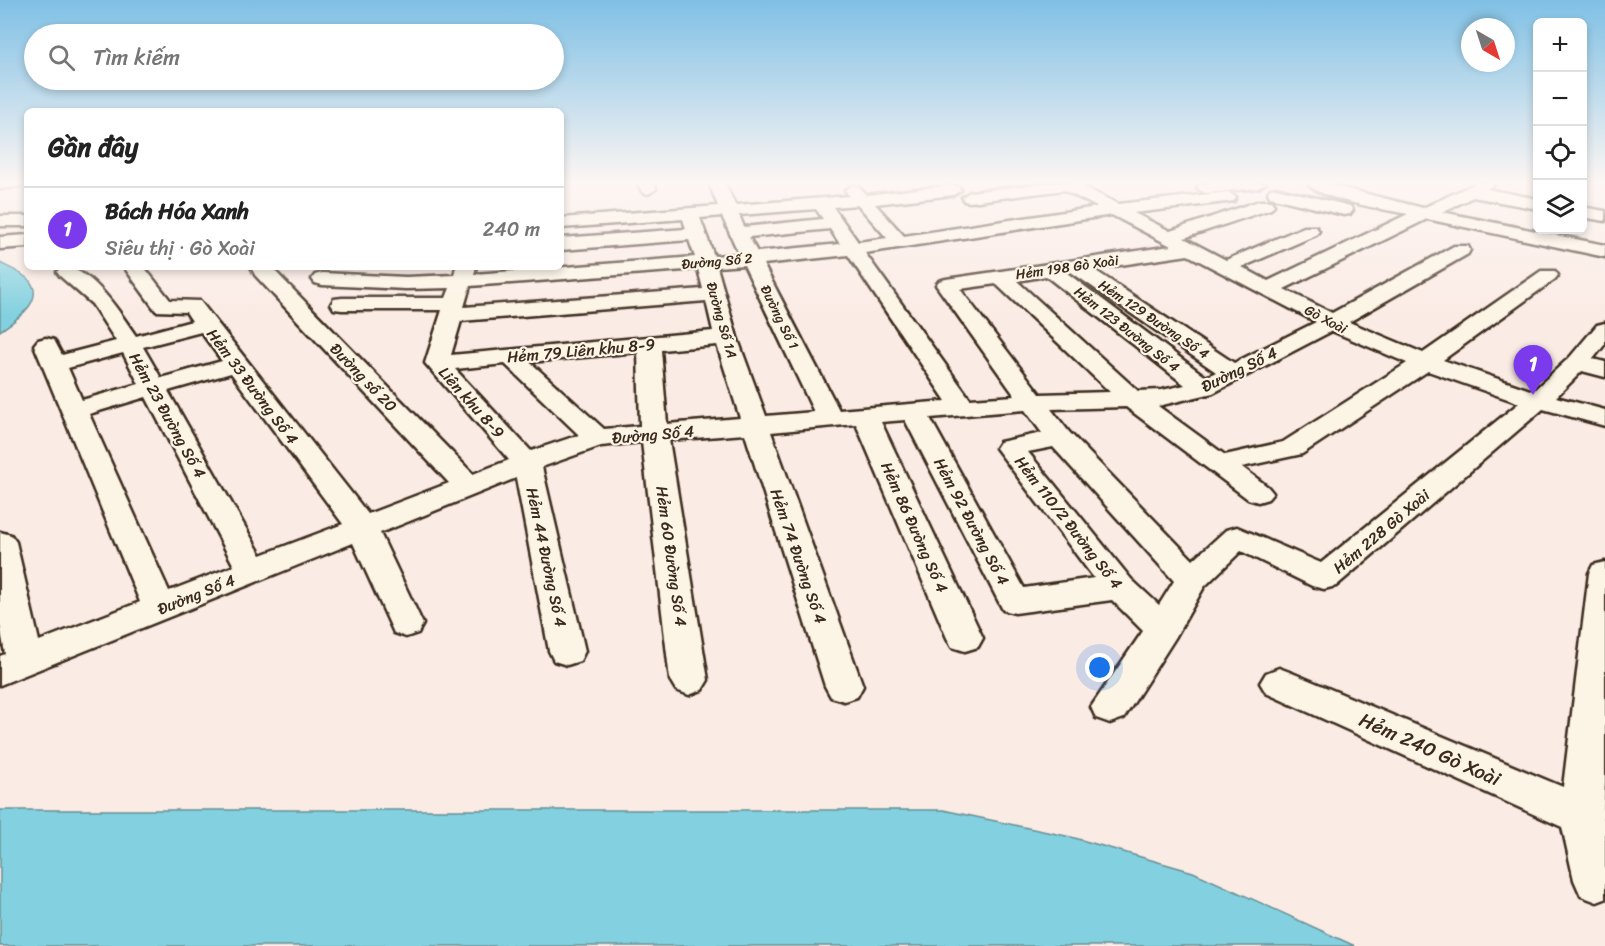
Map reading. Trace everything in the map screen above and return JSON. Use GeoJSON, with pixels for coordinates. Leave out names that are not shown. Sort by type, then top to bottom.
{"type":"FeatureCollection","features":[{"type":"Feature","properties":{"kind":"street"},"geometry":{"type":"LineString","coordinates":[[564,243],[637,227]]}},
{"type":"Feature","properties":{"kind":"street","name":"Đường Số 1A"},"geometry":{"type":"LineString","coordinates":[[695,227],[726,337],[755,425]]}},
{"type":"Feature","properties":{"kind":"street","name":"Đường Số 1"},"geometry":{"type":"LineString","coordinates":[[736,227],[830,418]]}},
{"type":"Feature","properties":{"kind":"street"},"geometry":{"type":"LineString","coordinates":[[738,233],[794,227]]}},
{"type":"Feature","properties":{"kind":"street"},"geometry":{"type":"LineString","coordinates":[[837,227],[963,408]]}},
{"type":"Feature","properties":{"kind":"street"},"geometry":{"type":"LineString","coordinates":[[887,227],[900,242]]}},
{"type":"Feature","properties":{"kind":"street"},"geometry":{"type":"LineString","coordinates":[[956,227],[962,232]]}},
{"type":"Feature","properties":{"kind":"street","name":"Đường Số 2"},"geometry":{"type":"LineString","coordinates":[[564,269],[750,259],[852,249],[996,227]]}},
{"type":"Feature","properties":{"kind":"street","name":"Gò Xoài"},"geometry":{"type":"LineString","coordinates":[[1146,227],[1269,288],[1331,323],[1425,362],[1538,400],[1605,418]]}},
{"type":"Feature","properties":{"kind":"street"},"geometry":{"type":"LineString","coordinates":[[1167,238],[1196,227]]}},
{"type":"Feature","properties":{"kind":"street"},"geometry":{"type":"LineString","coordinates":[[1269,288],[1395,227]]}},
{"type":"Feature","properties":{"kind":"street"},"geometry":{"type":"LineString","coordinates":[[1482,227],[1605,252]]}},
{"type":"Feature","properties":{"kind":"street"},"geometry":{"type":"LineString","coordinates":[[1499,231],[1509,227]]}},
{"type":"Feature","properties":{"kind":"street"},"geometry":{"type":"LineString","coordinates":[[1587,230],[1605,233]]}},
{"type":"Feature","properties":{"kind":"street"},"geometry":{"type":"LineString","coordinates":[[1226,267],[1310,231]]}},
{"type":"Feature","properties":{"kind":"street"},"geometry":{"type":"LineString","coordinates":[[0,243],[24,241]]}},
{"type":"Feature","properties":{"kind":"street","name":"Hẻm 198 Gò Xoài"},"geometry":{"type":"LineString","coordinates":[[1032,402],[946,285],[1189,249]]}},
{"type":"Feature","properties":{"kind":"street","name":"Đường Số 4"},"geometry":{"type":"LineString","coordinates":[[13,666],[468,486],[597,438],[1032,402],[1162,398],[1204,388],[1331,323],[1461,250]]}},
{"type":"Feature","properties":{"kind":"street","name":"Hẻm 129 Đường Số 4"},"geometry":{"type":"LineString","coordinates":[[1074,266],[1233,373]]}},
{"type":"Feature","properties":{"kind":"street","name":"Hẻm 33 Đường Số 4"},"geometry":{"type":"LineString","coordinates":[[136,270],[164,306],[192,306],[362,528],[406,624]]}},
{"type":"Feature","properties":{"kind":"street","name":"Đường số 20"},"geometry":{"type":"LineString","coordinates":[[261,270],[468,486]]}},
{"type":"Feature","properties":{"kind":"street","name":"Đường Số 2"},"geometry":{"type":"LineString","coordinates":[[322,279],[406,283],[464,274],[545,270]]}},
{"type":"Feature","properties":{"kind":"street","name":"Hẻm 123 Đường Số 4"},"geometry":{"type":"LineString","coordinates":[[1050,270],[1204,388]]}},
{"type":"Feature","properties":{"kind":"street","name":"Hẻm 23 Đường Số 4"},"geometry":{"type":"LineString","coordinates":[[67,272],[100,300],[130,344],[253,571]]}},
{"type":"Feature","properties":{"kind":"street","name":"Liên khu 8-9"},"geometry":{"type":"LineString","coordinates":[[464,274],[437,363],[527,463]]}},
{"type":"Feature","properties":{"kind":"street"},"geometry":{"type":"LineString","coordinates":[[1220,464],[1292,448],[1425,362],[1548,275]]}},
{"type":"Feature","properties":{"kind":"street"},"geometry":{"type":"LineString","coordinates":[[1000,276],[1132,399],[1258,493]]}},
{"type":"Feature","properties":{"kind":"street"},"geometry":{"type":"LineString","coordinates":[[342,304],[453,310],[715,294]]}},
{"type":"Feature","properties":{"kind":"street"},"geometry":{"type":"LineString","coordinates":[[160,608],[50,355],[130,344],[206,324]]}},
{"type":"Feature","properties":{"kind":"street"},"geometry":{"type":"LineString","coordinates":[[1538,400],[1578,362],[1605,330]]}},
{"type":"Feature","properties":{"kind":"street","name":"Hẻm 79 Liên khu 8-9"},"geometry":{"type":"LineString","coordinates":[[437,363],[726,337]]}},
{"type":"Feature","properties":{"kind":"street","name":"Hẻm 60 Đường Số 4"},"geometry":{"type":"LineString","coordinates":[[650,344],[654,432],[689,680]]}},
{"type":"Feature","properties":{"kind":"street"},"geometry":{"type":"LineString","coordinates":[[510,356],[597,438]]}},
{"type":"Feature","properties":{"kind":"street"},"geometry":{"type":"LineString","coordinates":[[1578,362],[1605,370]]}},
{"type":"Feature","properties":{"kind":"street"},"geometry":{"type":"LineString","coordinates":[[75,410],[236,364]]}},
{"type":"Feature","properties":{"kind":"street","name":"Hẻm 228 Gò Xoài"},"geometry":{"type":"LineString","coordinates":[[1110,707],[1163,629],[1192,579],[1237,537],[1324,578],[1538,400]]}},
{"type":"Feature","properties":{"kind":"street"},"geometry":{"type":"LineString","coordinates":[[1032,402],[1059,438],[1192,579]]}},
{"type":"Feature","properties":{"kind":"street","name":"Hẻm 92 Đường Số 4"},"geometry":{"type":"LineString","coordinates":[[913,411],[1015,601],[1119,587]]}},
{"type":"Feature","properties":{"kind":"street","name":"Hẻm 86 Đường Số 4"},"geometry":{"type":"LineString","coordinates":[[865,416],[965,638]]}},
{"type":"Feature","properties":{"kind":"street","name":"Hẻm 74 Đường Số 4"},"geometry":{"type":"LineString","coordinates":[[755,425],[844,686]]}},
{"type":"Feature","properties":{"kind":"street","name":"Hẻm 110/2 Đường Số 4"},"geometry":{"type":"LineString","coordinates":[[1059,438],[1010,448],[1119,587],[1163,629]]}},
{"type":"Feature","properties":{"kind":"street","name":"Hẻm 44 Đường Số 4"},"geometry":{"type":"LineString","coordinates":[[527,463],[567,651]]}},
{"type":"Feature","properties":{"kind":"street"},"geometry":{"type":"LineString","coordinates":[[0,542],[13,666]]}},
{"type":"Feature","properties":{"kind":"street"},"geometry":{"type":"LineString","coordinates":[[1597,879],[1581,815],[1605,573]]}},
{"type":"Feature","properties":{"kind":"street","name":"Hẻm 240 Gò Xoài"},"geometry":{"type":"LineString","coordinates":[[1279,683],[1581,815]]}},
{"type":"Feature","properties":{"kind":"water"},"geometry":{"type":"Polygon","coordinates":[[[0,263],[26,277],[33,288],[34,295],[26,310],[0,331],[0,263]]]}},
{"type":"Feature","properties":{"kind":"water"},"geometry":{"type":"Polygon","coordinates":[[[0,810],[943,810],[1071,837],[1193,872],[1355,946],[0,946],[0,810]]]}},
{"type":"Feature","properties":{"kind":"place","name":"Bách Hóa Xanh"},"geometry":{"type":"Point","coordinates":[1533,395]}}]}
